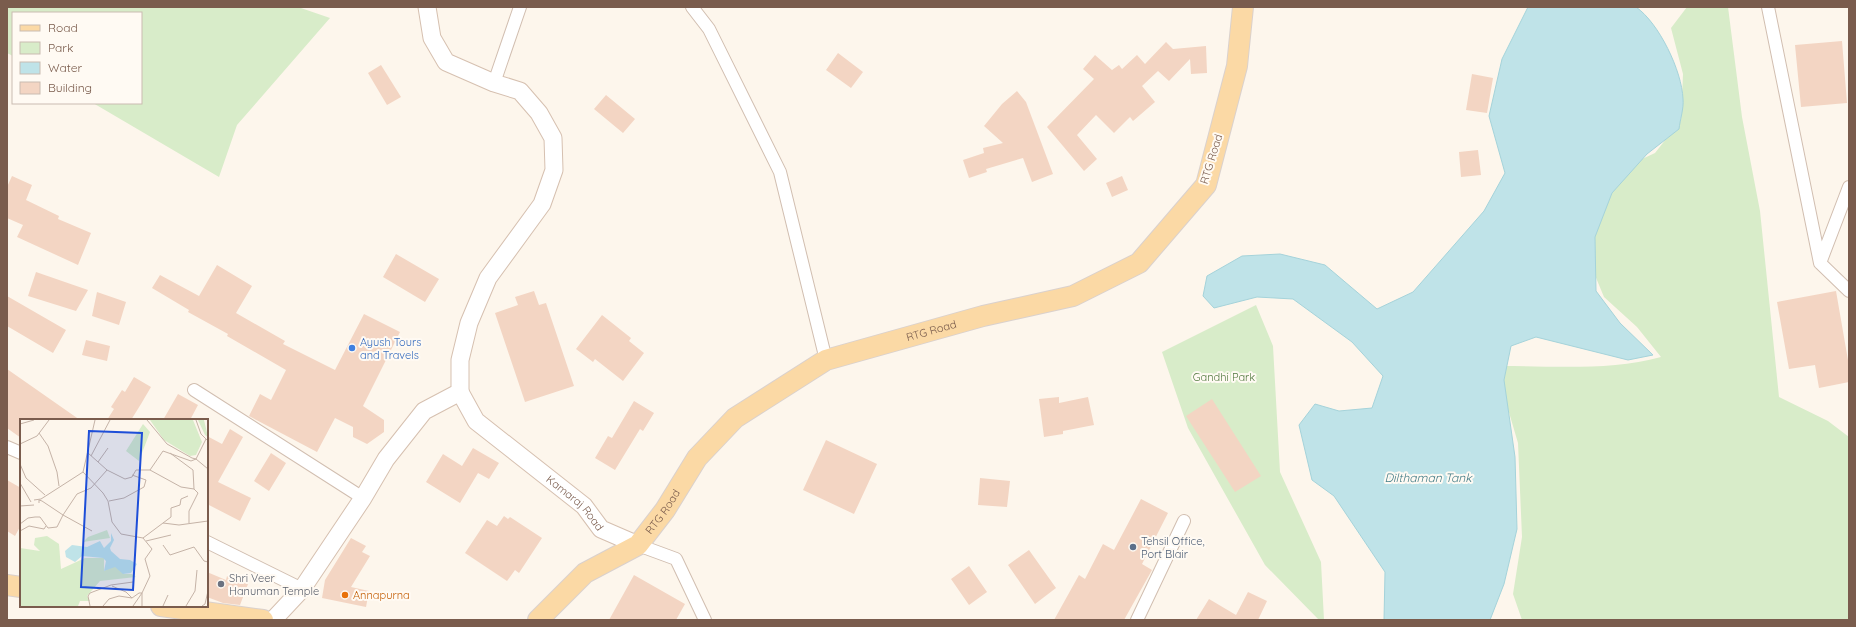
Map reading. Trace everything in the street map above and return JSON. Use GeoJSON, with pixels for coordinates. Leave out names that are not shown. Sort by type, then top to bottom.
{"type":"FeatureCollection","features":[{"type":"Feature","properties":{"kind":"main road","name":"RTG Road"},"geometry":{"type":"LineString","coordinates":[[538,620],[585,573],[638,545],[666,510],[697,458],[735,418],[826,360],[983,316],[1073,296],[1139,263],[1206,185],[1237,66],[1243,7]]}},
{"type":"Feature","properties":{"kind":"main road"},"geometry":{"type":"LineString","coordinates":[[7,585],[20,587]]}},
{"type":"Feature","properties":{"kind":"main road"},"geometry":{"type":"LineString","coordinates":[[168,607],[263,620]]}},
{"type":"Feature","properties":{"kind":"street"},"geometry":{"type":"LineString","coordinates":[[273,620],[302,589],[363,498],[386,458],[424,411],[460,392],[460,360],[469,323],[488,278],[542,204],[554,170],[553,138],[539,113],[520,91],[494,83],[446,62],[432,38],[427,7]]}},
{"type":"Feature","properties":{"kind":"street"},"geometry":{"type":"LineString","coordinates":[[494,83],[520,7]]}},
{"type":"Feature","properties":{"kind":"street"},"geometry":{"type":"LineString","coordinates":[[692,7],[709,29],[780,172],[826,360]]}},
{"type":"Feature","properties":{"kind":"street"},"geometry":{"type":"LineString","coordinates":[[1768,7],[1820,263],[1849,291]]}},
{"type":"Feature","properties":{"kind":"street"},"geometry":{"type":"LineString","coordinates":[[1820,263],[1849,187]]}},
{"type":"Feature","properties":{"kind":"street"},"geometry":{"type":"LineString","coordinates":[[194,390],[363,498]]}},
{"type":"Feature","properties":{"kind":"street","name":"Kamaraj Road"},"geometry":{"type":"LineString","coordinates":[[460,392],[476,421],[584,506],[601,529],[676,559],[705,620]]}},
{"type":"Feature","properties":{"kind":"street"},"geometry":{"type":"LineString","coordinates":[[7,447],[20,453]]}},
{"type":"Feature","properties":{"kind":"street"},"geometry":{"type":"LineString","coordinates":[[1137,620],[1184,521]]}},
{"type":"Feature","properties":{"kind":"street"},"geometry":{"type":"LineString","coordinates":[[208,542],[302,589]]}},
{"type":"Feature","properties":{"kind":"green space"},"geometry":{"type":"Polygon","coordinates":[[[7,7],[298,7],[330,18],[237,125],[219,177],[95,104],[142,104],[142,12],[12,12],[12,56],[7,53],[7,7]]]}},
{"type":"Feature","properties":{"kind":"green space"},"geometry":{"type":"Polygon","coordinates":[[[1687,7],[1728,7],[1742,117],[1760,211],[1779,397],[1828,421],[1849,437],[1849,620],[1522,620],[1513,594],[1522,537],[1518,443],[1503,392],[1501,366],[1602,366],[1661,357],[1637,327],[1604,297],[1587,256],[1614,172],[1655,153],[1681,120],[1683,74],[1671,28],[1687,7]]]}},
{"type":"Feature","properties":{"kind":"green space","name":"Gandhi Park"},"geometry":{"type":"Polygon","coordinates":[[[1256,305],[1273,346],[1280,472],[1321,562],[1324,620],[1319,620],[1265,565],[1188,428],[1162,352],[1256,305]]]}},
{"type":"Feature","properties":{"kind":"water","name":"Dilthaman Tank"},"geometry":{"type":"Polygon","coordinates":[[[1528,7],[1636,7],[1645,14],[1653,24],[1668,48],[1674,62],[1682,88],[1683,99],[1679,129],[1647,154],[1612,193],[1595,237],[1596,291],[1620,323],[1653,355],[1628,360],[1536,337],[1511,346],[1504,380],[1515,457],[1517,529],[1504,584],[1490,620],[1384,620],[1385,572],[1334,496],[1312,480],[1299,425],[1315,404],[1339,411],[1372,408],[1383,376],[1352,342],[1293,299],[1257,297],[1214,308],[1203,296],[1207,276],[1242,256],[1280,254],[1325,265],[1377,309],[1413,292],[1484,211],[1505,173],[1489,116],[1502,59],[1528,7]]]}},
{"type":"Feature","properties":{"kind":"building"},"geometry":{"type":"Polygon","coordinates":[[[1842,41],[1847,103],[1801,107],[1795,45],[1842,41]]]}},
{"type":"Feature","properties":{"kind":"building"},"geometry":{"type":"Polygon","coordinates":[[[1166,42],[1173,49],[1206,46],[1207,73],[1191,74],[1190,59],[1169,81],[1158,71],[1142,86],[1155,102],[1133,121],[1130,117],[1114,133],[1096,115],[1077,135],[1097,159],[1084,171],[1047,127],[1094,79],[1083,69],[1095,55],[1112,70],[1119,65],[1122,69],[1137,55],[1145,64],[1166,42]]]}},
{"type":"Feature","properties":{"kind":"building"},"geometry":{"type":"Polygon","coordinates":[[[838,53],[863,72],[851,88],[826,70],[838,53]]]}},
{"type":"Feature","properties":{"kind":"building"},"geometry":{"type":"Polygon","coordinates":[[[381,65],[401,97],[387,105],[368,73],[381,65]]]}},
{"type":"Feature","properties":{"kind":"building"},"geometry":{"type":"Polygon","coordinates":[[[1472,74],[1493,78],[1487,113],[1466,110],[1472,74]]]}},
{"type":"Feature","properties":{"kind":"building"},"geometry":{"type":"Polygon","coordinates":[[[1017,91],[1026,102],[1053,174],[1032,182],[1023,158],[986,169],[987,172],[969,178],[963,160],[984,153],[983,148],[1003,143],[984,126],[1002,104],[1017,91]]]}},
{"type":"Feature","properties":{"kind":"building"},"geometry":{"type":"Polygon","coordinates":[[[606,95],[635,119],[623,133],[594,109],[606,95]]]}},
{"type":"Feature","properties":{"kind":"building"},"geometry":{"type":"Polygon","coordinates":[[[1478,150],[1481,175],[1461,177],[1459,152],[1478,150]]]}},
{"type":"Feature","properties":{"kind":"building"},"geometry":{"type":"Polygon","coordinates":[[[12,176],[32,185],[26,200],[59,216],[58,219],[91,233],[78,265],[17,237],[23,225],[7,218],[7,187],[12,176]]]}},
{"type":"Feature","properties":{"kind":"building"},"geometry":{"type":"Polygon","coordinates":[[[1122,176],[1128,190],[1112,197],[1106,183],[1122,176]]]}},
{"type":"Feature","properties":{"kind":"building"},"geometry":{"type":"Polygon","coordinates":[[[396,254],[439,279],[425,302],[383,277],[396,254]]]}},
{"type":"Feature","properties":{"kind":"building"},"geometry":{"type":"Polygon","coordinates":[[[217,265],[252,286],[236,313],[285,341],[283,344],[335,370],[364,314],[400,332],[363,406],[384,420],[384,432],[367,444],[353,437],[353,427],[335,418],[317,452],[249,416],[260,394],[271,400],[286,370],[227,336],[228,334],[188,312],[189,310],[152,288],[160,275],[199,296],[217,265]]]}},
{"type":"Feature","properties":{"kind":"building"},"geometry":{"type":"Polygon","coordinates":[[[36,272],[88,290],[76,311],[28,296],[36,272]]]}},
{"type":"Feature","properties":{"kind":"building"},"geometry":{"type":"Polygon","coordinates":[[[534,291],[539,305],[546,303],[574,386],[525,402],[495,313],[518,305],[515,297],[534,291]]]}},
{"type":"Feature","properties":{"kind":"building"},"geometry":{"type":"Polygon","coordinates":[[[1836,291],[1849,366],[1849,382],[1819,388],[1815,365],[1789,369],[1777,302],[1836,291]]]}},
{"type":"Feature","properties":{"kind":"building"},"geometry":{"type":"Polygon","coordinates":[[[97,292],[126,302],[119,325],[92,316],[97,292]]]}},
{"type":"Feature","properties":{"kind":"building"},"geometry":{"type":"Polygon","coordinates":[[[7,296],[66,330],[53,353],[7,326],[7,296]]]}},
{"type":"Feature","properties":{"kind":"building"},"geometry":{"type":"Polygon","coordinates":[[[602,315],[631,338],[629,341],[644,353],[623,381],[595,359],[593,362],[576,349],[602,315]]]}},
{"type":"Feature","properties":{"kind":"building"},"geometry":{"type":"Polygon","coordinates":[[[86,340],[110,346],[107,361],[82,355],[86,340]]]}},
{"type":"Feature","properties":{"kind":"building"},"geometry":{"type":"Polygon","coordinates":[[[7,369],[79,419],[20,419],[20,437],[7,428],[7,369]]]}},
{"type":"Feature","properties":{"kind":"building"},"geometry":{"type":"Polygon","coordinates":[[[134,377],[151,387],[132,419],[108,419],[114,409],[111,407],[122,390],[125,392],[134,377]]]}},
{"type":"Feature","properties":{"kind":"building"},"geometry":{"type":"Polygon","coordinates":[[[178,394],[198,405],[191,419],[164,419],[178,394]]]}},
{"type":"Feature","properties":{"kind":"building"},"geometry":{"type":"Polygon","coordinates":[[[1059,397],[1059,403],[1088,397],[1094,425],[1063,431],[1063,434],[1044,437],[1039,399],[1059,397]]]}},
{"type":"Feature","properties":{"kind":"building"},"geometry":{"type":"Polygon","coordinates":[[[1212,399],[1261,476],[1235,492],[1186,416],[1212,399]]]}},
{"type":"Feature","properties":{"kind":"building"},"geometry":{"type":"Polygon","coordinates":[[[634,401],[654,413],[643,431],[640,429],[615,470],[595,458],[608,436],[612,438],[634,401]]]}},
{"type":"Feature","properties":{"kind":"building"},"geometry":{"type":"Polygon","coordinates":[[[230,429],[243,437],[218,482],[251,498],[240,521],[208,505],[208,437],[222,444],[230,429]]]}},
{"type":"Feature","properties":{"kind":"building"},"geometry":{"type":"Polygon","coordinates":[[[826,440],[877,464],[854,514],[803,490],[826,440]]]}},
{"type":"Feature","properties":{"kind":"building"},"geometry":{"type":"Polygon","coordinates":[[[473,448],[499,463],[489,479],[478,473],[460,503],[426,482],[443,454],[462,466],[473,448]]]}},
{"type":"Feature","properties":{"kind":"building"},"geometry":{"type":"Polygon","coordinates":[[[271,453],[286,463],[269,491],[254,481],[271,453]]]}},
{"type":"Feature","properties":{"kind":"building"},"geometry":{"type":"Polygon","coordinates":[[[980,478],[1010,481],[1007,507],[978,505],[980,478]]]}},
{"type":"Feature","properties":{"kind":"building"},"geometry":{"type":"Polygon","coordinates":[[[7,480],[20,487],[20,527],[15,536],[7,531],[7,480]]]}},
{"type":"Feature","properties":{"kind":"building"},"geometry":{"type":"Polygon","coordinates":[[[1141,499],[1168,513],[1142,564],[1152,570],[1124,620],[1054,620],[1079,575],[1085,579],[1103,544],[1114,550],[1141,499]]]}},
{"type":"Feature","properties":{"kind":"building"},"geometry":{"type":"Polygon","coordinates":[[[504,516],[508,519],[510,517],[542,538],[519,573],[515,570],[507,581],[465,553],[487,520],[497,526],[504,516]]]}},
{"type":"Feature","properties":{"kind":"building"},"geometry":{"type":"Polygon","coordinates":[[[351,538],[366,546],[362,552],[370,556],[351,587],[369,591],[366,607],[322,598],[325,580],[351,538]]]}},
{"type":"Feature","properties":{"kind":"building"},"geometry":{"type":"Polygon","coordinates":[[[1029,550],[1056,588],[1035,604],[1008,565],[1029,550]]]}},
{"type":"Feature","properties":{"kind":"building"},"geometry":{"type":"Polygon","coordinates":[[[969,566],[987,592],[969,605],[951,579],[969,566]]]}},
{"type":"Feature","properties":{"kind":"building"},"geometry":{"type":"Polygon","coordinates":[[[208,572],[226,580],[227,576],[248,584],[240,605],[223,603],[208,597],[208,572]]]}},
{"type":"Feature","properties":{"kind":"building"},"geometry":{"type":"Polygon","coordinates":[[[634,575],[685,604],[676,620],[609,620],[634,575]]]}},
{"type":"Feature","properties":{"kind":"building"},"geometry":{"type":"Polygon","coordinates":[[[1248,592],[1267,601],[1258,620],[1196,620],[1209,599],[1236,615],[1248,592]]]}},
{"type":"Feature","properties":{"kind":"place","name":"Ayush Tours and Travels"},"geometry":{"type":"Point","coordinates":[352,348]}},
{"type":"Feature","properties":{"kind":"place","name":"Tehsil Office, Port Blair"},"geometry":{"type":"Point","coordinates":[1133,547]}},
{"type":"Feature","properties":{"kind":"place","name":"Shri Veer Hanuman Temple"},"geometry":{"type":"Point","coordinates":[221,584]}},
{"type":"Feature","properties":{"kind":"place","name":"Annapurna"},"geometry":{"type":"Point","coordinates":[345,595]}}]}
